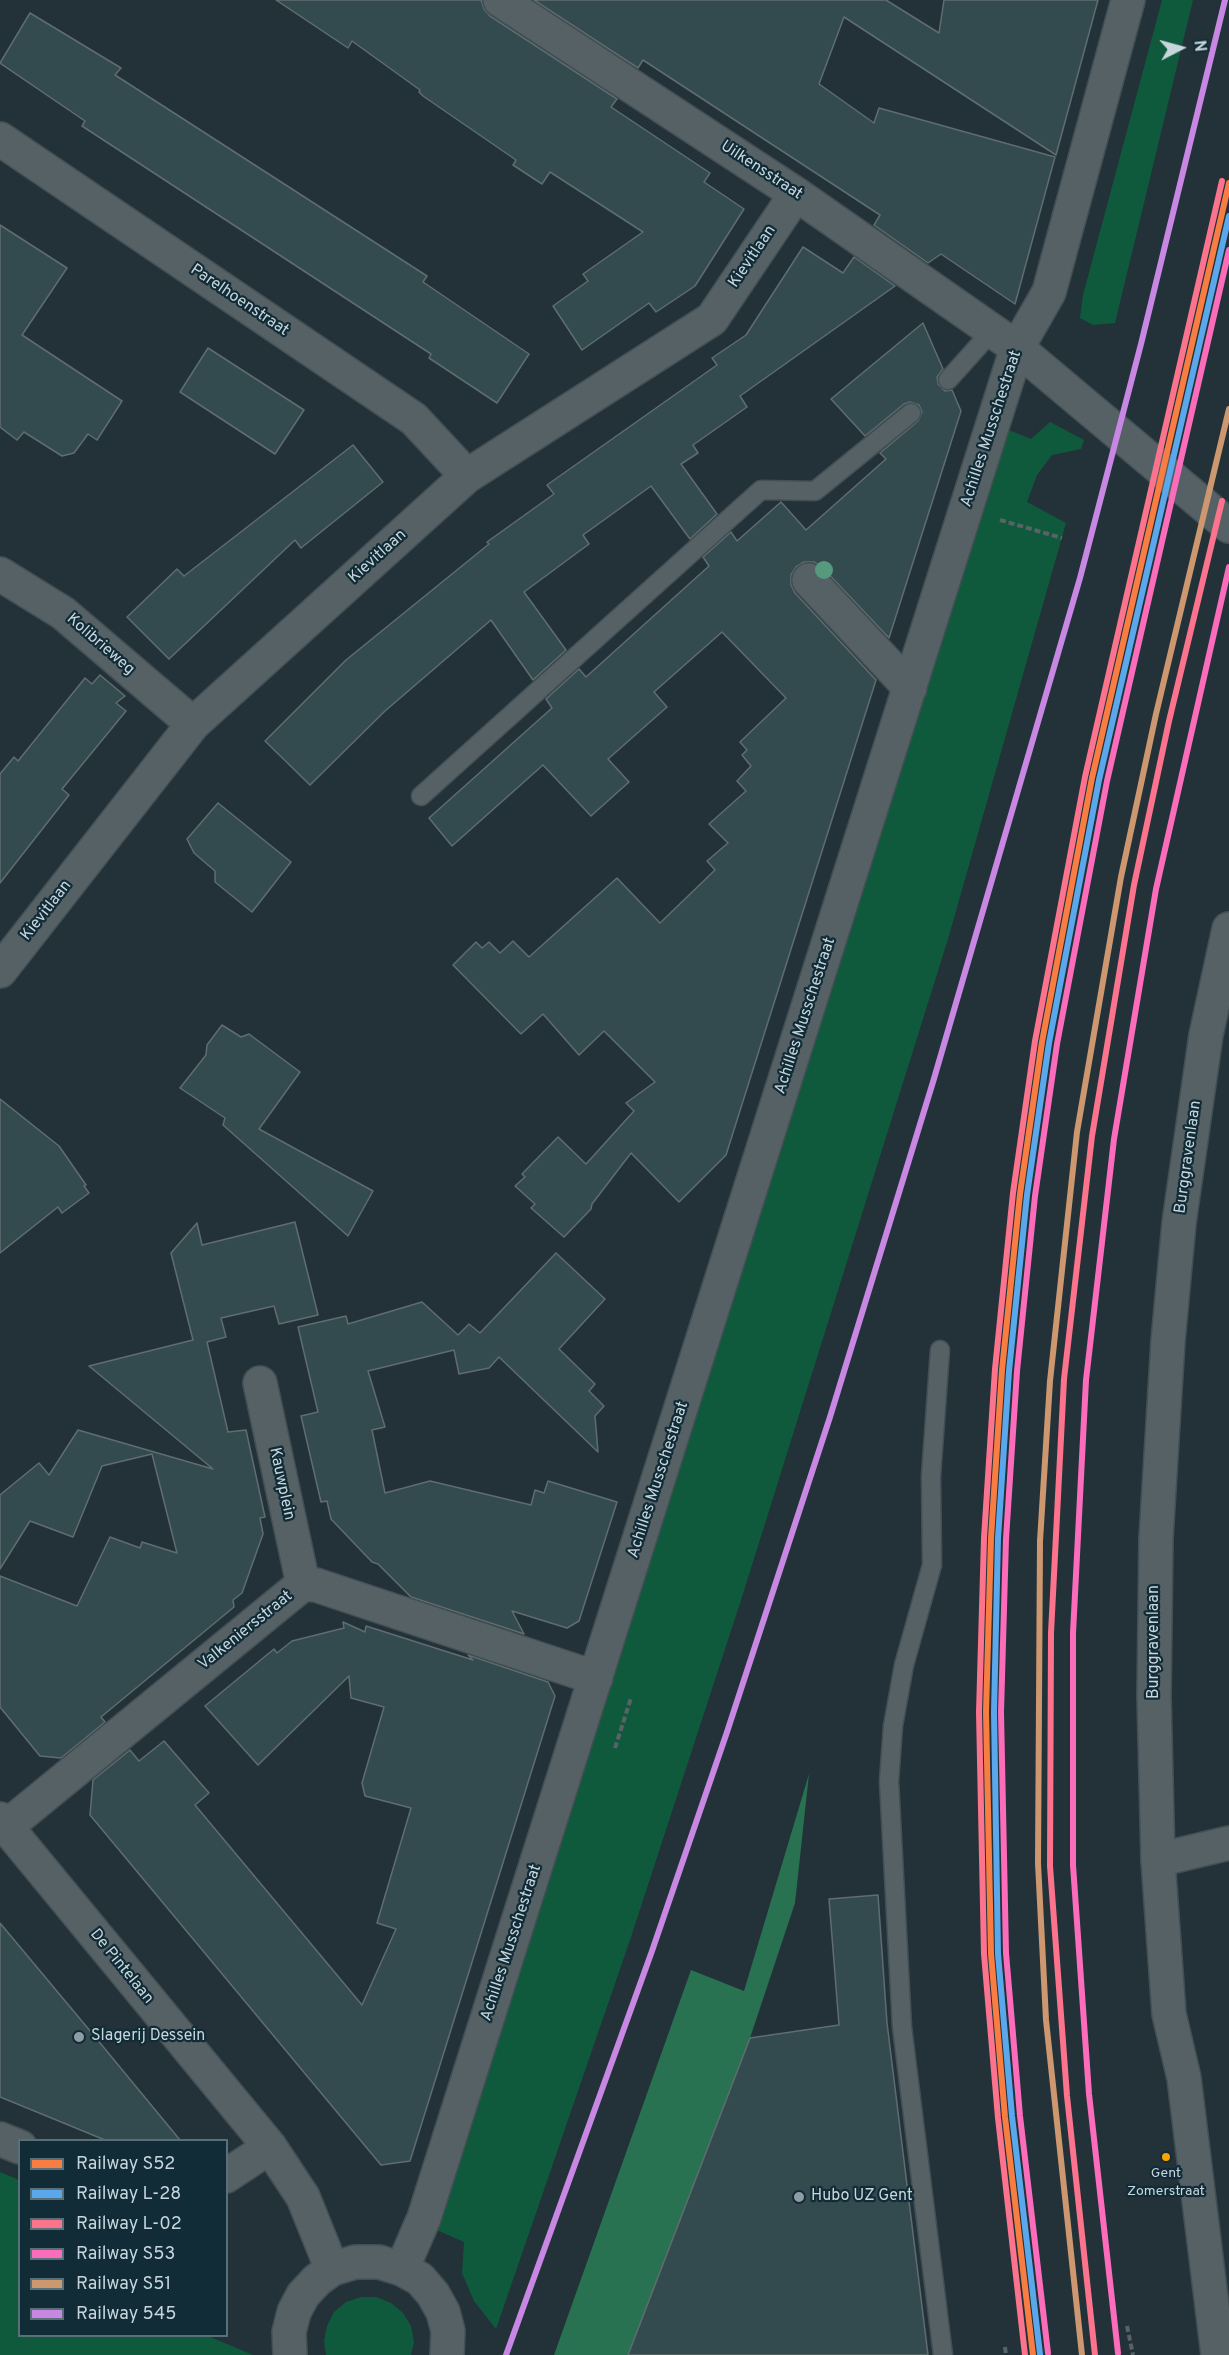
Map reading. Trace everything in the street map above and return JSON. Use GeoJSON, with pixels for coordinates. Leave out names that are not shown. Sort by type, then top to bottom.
{"type":"FeatureCollection","features":[{"type":"Feature","properties":{"kind":"street","name":"Uilkensstraat"},"geometry":{"type":"LineString","coordinates":[[500,0],[796,194],[1004,340],[1229,526]]}},
{"type":"Feature","properties":{"kind":"street","name":"Achilles Musschestraat"},"geometry":{"type":"LineString","coordinates":[[402,2269],[424,2218],[910,688],[1004,340],[1049,291],[1128,0]]}},
{"type":"Feature","properties":{"kind":"street","name":"Parelhoenstraat"},"geometry":{"type":"LineString","coordinates":[[0,140],[414,419],[467,476]]}},
{"type":"Feature","properties":{"kind":"street","name":"Kievitlaan"},"geometry":{"type":"LineString","coordinates":[[0,971],[193,724],[467,476],[712,319],[796,194]]}},
{"type":"Feature","properties":{"kind":"street","name":"Kolibrieweg"},"geometry":{"type":"LineString","coordinates":[[0,574],[63,613],[193,724]]}},
{"type":"Feature","properties":{"kind":"street"},"geometry":{"type":"LineString","coordinates":[[809,580],[910,688]]}},
{"type":"Feature","properties":{"kind":"street","name":"Burggravenlaan"},"geometry":{"type":"LineString","coordinates":[[1218,2355],[1185,2078],[1169,2014],[1158,1860],[1154,1696],[1156,1538],[1168,1341],[1179,1223],[1206,1035],[1229,929]]}},
{"type":"Feature","properties":{"kind":"street","name":"Kauwplein"},"geometry":{"type":"LineString","coordinates":[[260,1383],[303,1584]]}},
{"type":"Feature","properties":{"kind":"street","name":"Valkeniersstraat"},"geometry":{"type":"LineString","coordinates":[[3,1823],[303,1584],[316,1586],[596,1678]]}},
{"type":"Feature","properties":{"kind":"street","name":"De Pintelaan"},"geometry":{"type":"LineString","coordinates":[[3,1823],[270,2147],[303,2197],[332,2269]]}},
{"type":"Feature","properties":{"kind":"street"},"geometry":{"type":"LineString","coordinates":[[1158,1860],[1229,1843]]}},
{"type":"Feature","properties":{"kind":"street"},"geometry":{"type":"LineString","coordinates":[[0,2139],[18,2146]]}},
{"type":"Feature","properties":{"kind":"street"},"geometry":{"type":"LineString","coordinates":[[228,2175],[270,2147]]}},
{"type":"Feature","properties":{"kind":"street"},"geometry":{"type":"LineString","coordinates":[[290,2355],[289,2332],[294,2312],[303,2295],[332,2269],[355,2262],[379,2262],[402,2269],[420,2280],[433,2294],[443,2312],[448,2331],[447,2355]]}},
{"type":"Feature","properties":{"kind":"lane"},"geometry":{"type":"LineString","coordinates":[[948,380],[1004,340]]}},
{"type":"Feature","properties":{"kind":"lane"},"geometry":{"type":"LineString","coordinates":[[422,796],[761,490],[815,491],[911,413]]}},
{"type":"Feature","properties":{"kind":"lane"},"geometry":{"type":"LineString","coordinates":[[939,1350],[931,1476],[932,1565],[904,1665],[893,1726],[889,1781],[902,2027],[943,2355]]}},
{"type":"Feature","properties":{"kind":"path"},"geometry":{"type":"LineString","coordinates":[[1003,521],[1062,538]]}},
{"type":"Feature","properties":{"kind":"path"},"geometry":{"type":"LineString","coordinates":[[1127,2326],[1132,2355]]}},
{"type":"Feature","properties":{"kind":"path"},"geometry":{"type":"LineString","coordinates":[[1005,2347],[1006,2355]]}},
{"type":"Feature","properties":{"kind":"green space"},"geometry":{"type":"Polygon","coordinates":[[[1162,0],[1193,0],[1115,323],[1093,325],[1080,318],[1083,295],[1162,0]]]}},
{"type":"Feature","properties":{"kind":"green space"},"geometry":{"type":"Polygon","coordinates":[[[1050,422],[1084,440],[1081,449],[1052,455],[1037,475],[1027,502],[1066,523],[948,939],[742,1597],[630,1940],[496,2329],[474,2301],[462,2273],[464,2242],[430,2227],[1001,427],[1031,439],[1050,422]]]}},
{"type":"Feature","properties":{"kind":"green space"},"geometry":{"type":"Polygon","coordinates":[[[809,1774],[795,1903],[750,2038],[628,2355],[554,2355],[691,1970],[744,1991],[809,1774]]]}},
{"type":"Feature","properties":{"kind":"green space"},"geometry":{"type":"Polygon","coordinates":[[[0,2172],[18,2180],[18,2337],[210,2337],[253,2355],[0,2355],[0,2172]]]}},
{"type":"Feature","properties":{"kind":"green space"},"geometry":{"type":"Polygon","coordinates":[[[361,2297],[376,2297],[391,2303],[403,2313],[411,2326],[414,2342],[411,2355],[326,2355],[324,2341],[327,2326],[334,2312],[346,2302],[361,2297]]]}},
{"type":"Feature","properties":{"kind":"building"},"geometry":{"type":"Polygon","coordinates":[[[276,0],[481,0],[490,16],[617,99],[611,107],[710,173],[704,182],[744,209],[695,286],[656,312],[649,303],[582,350],[553,306],[588,281],[583,274],[643,232],[550,172],[542,184],[513,165],[516,160],[423,96],[420,90],[352,41],[348,48],[276,0]]]}},
{"type":"Feature","properties":{"kind":"building"},"geometry":{"type":"Polygon","coordinates":[[[534,0],[886,0],[939,33],[944,0],[1098,0],[1056,155],[844,17],[819,84],[874,123],[879,108],[1055,157],[1015,304],[941,254],[928,263],[874,225],[880,215],[643,60],[638,68],[534,0]]]}},
{"type":"Feature","properties":{"kind":"building"},"geometry":{"type":"Polygon","coordinates":[[[30,13],[121,68],[115,75],[427,276],[423,282],[529,354],[497,403],[429,358],[431,354],[82,126],[85,121],[0,63],[30,13]]]}},
{"type":"Feature","properties":{"kind":"building"},"geometry":{"type":"Polygon","coordinates":[[[0,225],[67,268],[22,335],[122,401],[97,440],[88,434],[74,453],[62,456],[24,432],[17,440],[0,427],[0,225]]]}},
{"type":"Feature","properties":{"kind":"building"},"geometry":{"type":"Polygon","coordinates":[[[803,247],[843,273],[854,257],[895,286],[740,396],[747,407],[693,445],[698,453],[681,464],[717,514],[690,539],[651,486],[583,535],[589,544],[524,592],[566,650],[533,680],[491,620],[385,711],[310,785],[265,741],[346,660],[489,544],[487,542],[554,494],[547,485],[717,365],[712,358],[746,335],[803,247]]]}},
{"type":"Feature","properties":{"kind":"building"},"geometry":{"type":"Polygon","coordinates":[[[923,323],[943,369],[937,377],[938,384],[945,391],[952,390],[961,411],[889,638],[822,567],[814,562],[804,562],[796,567],[791,575],[791,585],[795,593],[876,680],[726,1155],[679,1202],[631,1153],[592,1204],[591,1209],[564,1237],[531,1208],[535,1204],[515,1186],[525,1177],[522,1174],[558,1137],[586,1164],[634,1111],[626,1103],[655,1082],[604,1031],[579,1055],[543,1014],[521,1034],[453,965],[476,942],[482,948],[489,942],[500,953],[513,941],[529,957],[617,878],[660,923],[715,870],[707,861],[728,843],[709,824],[746,791],[737,781],[751,766],[742,755],[747,750],[740,742],[786,698],[722,632],[654,692],[667,707],[608,759],[629,782],[591,816],[543,765],[452,846],[429,818],[552,708],[546,699],[579,669],[586,677],[709,566],[703,557],[731,532],[737,541],[781,502],[806,530],[886,459],[880,453],[918,421],[922,412],[919,405],[910,402],[904,404],[865,436],[831,399],[923,323]]]}},
{"type":"Feature","properties":{"kind":"building"},"geometry":{"type":"Polygon","coordinates":[[[208,348],[304,410],[275,454],[180,392],[208,348]]]}},
{"type":"Feature","properties":{"kind":"building"},"geometry":{"type":"Polygon","coordinates":[[[353,445],[383,482],[301,548],[295,540],[169,659],[127,617],[177,569],[184,576],[353,445]]]}},
{"type":"Feature","properties":{"kind":"building"},"geometry":{"type":"Polygon","coordinates":[[[100,675],[125,696],[116,703],[126,711],[62,789],[69,795],[0,883],[0,774],[14,757],[18,761],[85,678],[92,684],[100,675]]]}},
{"type":"Feature","properties":{"kind":"building"},"geometry":{"type":"Polygon","coordinates":[[[218,803],[291,862],[252,912],[215,882],[215,871],[194,853],[187,839],[218,803]]]}},
{"type":"Feature","properties":{"kind":"building"},"geometry":{"type":"Polygon","coordinates":[[[222,1025],[241,1037],[249,1034],[300,1072],[259,1129],[373,1191],[348,1236],[223,1125],[225,1118],[180,1088],[206,1055],[207,1045],[222,1025]]]}},
{"type":"Feature","properties":{"kind":"building"},"geometry":{"type":"Polygon","coordinates":[[[0,1099],[59,1146],[89,1193],[62,1213],[58,1207],[0,1253],[0,1099]]]}},
{"type":"Feature","properties":{"kind":"building"},"geometry":{"type":"Polygon","coordinates":[[[295,1222],[318,1315],[279,1324],[274,1306],[221,1318],[226,1337],[207,1342],[228,1432],[246,1430],[265,1517],[260,1518],[263,1534],[242,1593],[233,1600],[234,1607],[101,1717],[105,1722],[61,1758],[40,1756],[0,1707],[0,1576],[77,1606],[110,1537],[140,1548],[142,1542],[177,1553],[152,1454],[102,1466],[73,1537],[30,1521],[0,1569],[0,1495],[39,1463],[49,1475],[78,1430],[213,1469],[89,1366],[193,1340],[171,1253],[197,1223],[202,1245],[295,1222]]]}},
{"type":"Feature","properties":{"kind":"building"},"geometry":{"type":"Polygon","coordinates":[[[556,1253],[605,1299],[559,1349],[595,1384],[589,1391],[604,1406],[595,1416],[598,1452],[499,1357],[489,1368],[459,1374],[454,1350],[368,1371],[385,1427],[372,1430],[385,1493],[430,1481],[531,1505],[535,1490],[544,1493],[548,1481],[617,1502],[579,1621],[567,1628],[512,1611],[524,1634],[411,1597],[378,1564],[372,1562],[331,1519],[327,1501],[321,1502],[301,1416],[318,1412],[298,1327],[346,1316],[348,1324],[422,1302],[458,1335],[469,1324],[480,1333],[556,1253]]]}},
{"type":"Feature","properties":{"kind":"building"},"geometry":{"type":"Polygon","coordinates":[[[343,1622],[365,1632],[366,1626],[473,1660],[468,1655],[548,1682],[555,1696],[410,2161],[381,2165],[90,1815],[93,1780],[130,1750],[139,1761],[164,1741],[209,1793],[195,1805],[362,2005],[396,1929],[377,1923],[411,1808],[365,1796],[362,1783],[384,1707],[351,1698],[349,1676],[258,1765],[205,1706],[274,1649],[277,1653],[292,1641],[344,1628],[343,1622]]]}},
{"type":"Feature","properties":{"kind":"building","name":"Hubo UZ Gent"},"geometry":{"type":"Polygon","coordinates":[[[878,1895],[887,2023],[928,2355],[628,2355],[750,2038],[839,2025],[829,1899],[878,1895]]]}},
{"type":"Feature","properties":{"kind":"building"},"geometry":{"type":"Polygon","coordinates":[[[0,1923],[179,2139],[103,2139],[0,2097],[0,1923]]]}},
{"type":"Feature","properties":{"kind":"rail line","name":"545"},"geometry":{"type":"LineString","coordinates":[[506,2355],[652,1951],[727,1732],[830,1417],[933,1082],[1080,578],[1141,344],[1225,0]]}},
{"type":"Feature","properties":{"kind":"rail line","name":"L-02"},"geometry":{"type":"LineString","coordinates":[[1025,2355],[998,2118],[984,1954],[979,1712],[984,1538],[995,1369],[1013,1193],[1035,1041],[1085,777],[1222,181]]}},
{"type":"Feature","properties":{"kind":"rail line","name":"S52"},"geometry":{"type":"LineString","coordinates":[[1033,2355],[1005,2117],[991,1954],[986,1712],[991,1538],[1002,1370],[1020,1194],[1042,1042],[1092,778],[1229,183]]}},
{"type":"Feature","properties":{"kind":"rail line","name":"L-28"},"geometry":{"type":"LineString","coordinates":[[1040,2354],[1012,2116],[998,1954],[994,1712],[998,1538],[1009,1371],[1027,1195],[1049,1043],[1099,780],[1229,216]]}},
{"type":"Feature","properties":{"kind":"rail line","name":"S53"},"geometry":{"type":"LineString","coordinates":[[1048,2353],[1020,2116],[1006,1953],[1001,1712],[1006,1539],[1017,1371],[1035,1196],[1057,1044],[1107,781],[1229,250]]}},
{"type":"Feature","properties":{"kind":"rail line","name":"S51"},"geometry":{"type":"LineString","coordinates":[[1082,2355],[1046,2020],[1038,1863],[1040,1541],[1050,1381],[1077,1132],[1121,877],[1156,714],[1229,409]]}},
{"type":"Feature","properties":{"kind":"rail line","name":"L-02"},"geometry":{"type":"LineString","coordinates":[[1095,2355],[1067,2096],[1050,1866],[1051,1633],[1064,1379],[1092,1136],[1134,885],[1169,721],[1222,501]]}},
{"type":"Feature","properties":{"kind":"rail line","name":"S53"},"geometry":{"type":"LineString","coordinates":[[1118,2353],[1089,2094],[1073,1865],[1073,1633],[1086,1380],[1114,1139],[1156,889],[1229,567]]}},
{"type":"Feature","properties":{"kind":"place","name":"Slagerij Dessein"},"geometry":{"type":"Point","coordinates":[79,2037]}},
{"type":"Feature","properties":{"kind":"place","name":"Gent Zomerstraat"},"geometry":{"type":"Point","coordinates":[1166,2157]}},
{"type":"Feature","properties":{"kind":"place","name":"Hubo UZ Gent"},"geometry":{"type":"Point","coordinates":[799,2197]}}]}
